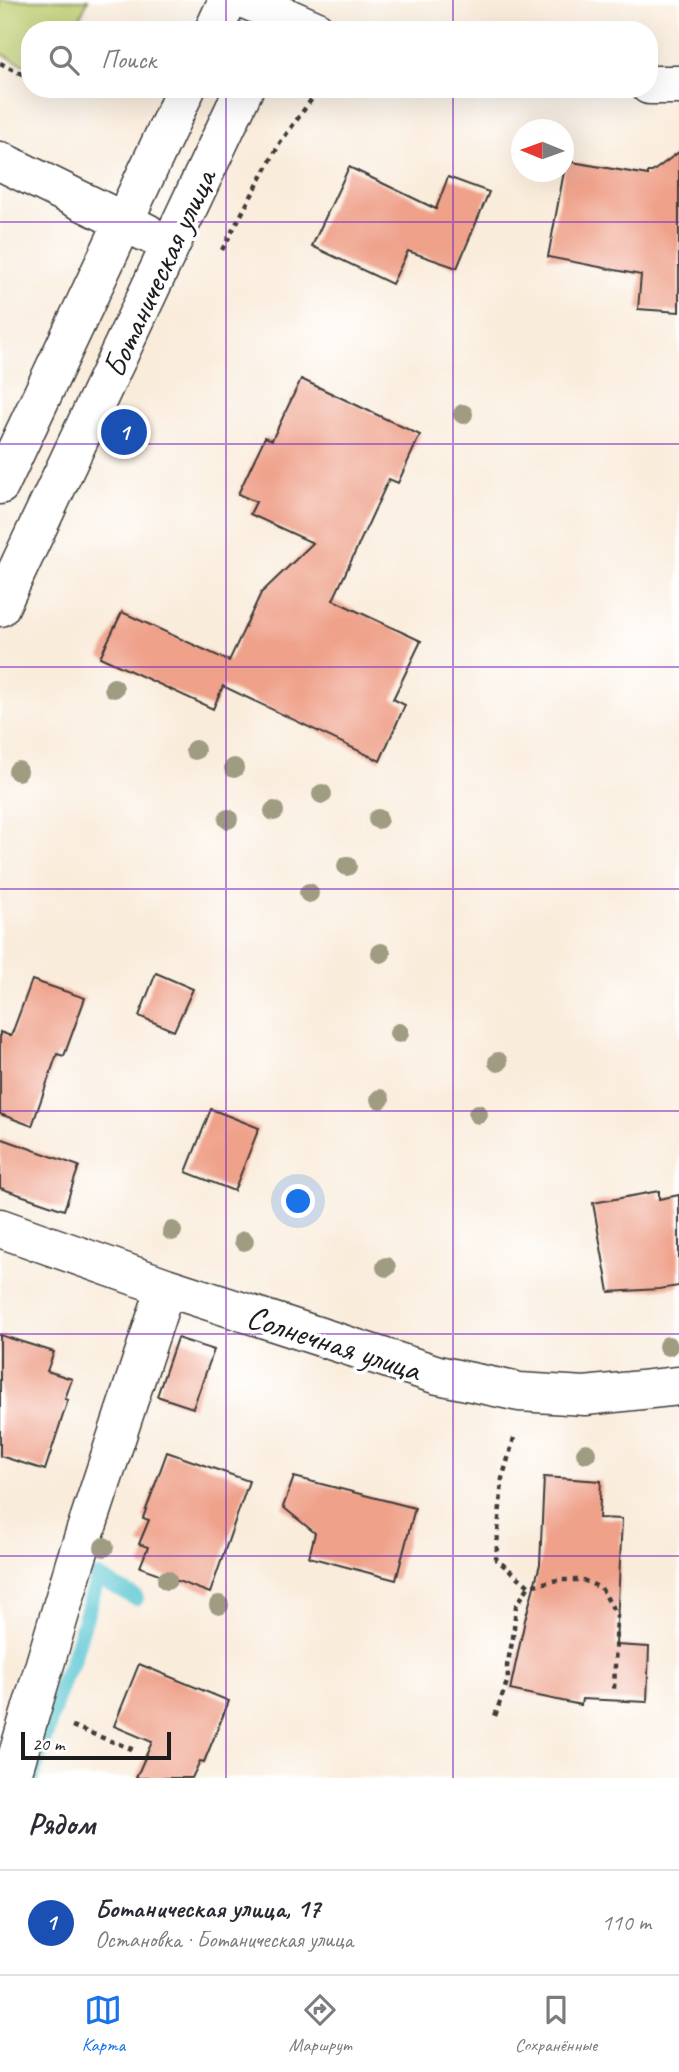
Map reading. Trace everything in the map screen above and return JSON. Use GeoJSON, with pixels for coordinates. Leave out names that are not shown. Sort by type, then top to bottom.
{"type":"FeatureCollection","features":[{"type":"Feature","properties":{"kind":"street"},"geometry":{"type":"LineString","coordinates":[[218,21],[228,0]]}},
{"type":"Feature","properties":{"kind":"street"},"geometry":{"type":"LineString","coordinates":[[271,11],[294,21]]}},
{"type":"Feature","properties":{"kind":"street"},"geometry":{"type":"LineString","coordinates":[[658,85],[679,85]]}},
{"type":"Feature","properties":{"kind":"street","name":"Ботаническая улица"},"geometry":{"type":"LineString","coordinates":[[0,485],[182,98]]}},
{"type":"Feature","properties":{"kind":"street","name":"Ботаническая улица"},"geometry":{"type":"LineString","coordinates":[[0,607],[240,98]]}},
{"type":"Feature","properties":{"kind":"street"},"geometry":{"type":"LineString","coordinates":[[0,162],[171,245]]}},
{"type":"Feature","properties":{"kind":"street","name":"Солнечная улица"},"geometry":{"type":"LineString","coordinates":[[0,1228],[166,1287],[438,1375],[519,1392],[585,1396],[679,1386]]}},
{"type":"Feature","properties":{"kind":"street"},"geometry":{"type":"LineString","coordinates":[[11,1778],[75,1563],[166,1287]]}},
{"type":"Feature","properties":{"kind":"path"},"geometry":{"type":"LineString","coordinates":[[0,63],[21,74]]}},
{"type":"Feature","properties":{"kind":"path"},"geometry":{"type":"LineString","coordinates":[[222,251],[280,143],[312,98]]}},
{"type":"Feature","properties":{"kind":"path"},"geometry":{"type":"LineString","coordinates":[[519,1392],[513,1442],[502,1479],[496,1559],[529,1586]]}},
{"type":"Feature","properties":{"kind":"path"},"geometry":{"type":"LineString","coordinates":[[495,1716],[508,1679],[507,1666],[516,1606],[529,1586],[558,1580],[583,1580],[601,1588],[617,1615],[614,1690]]}},
{"type":"Feature","properties":{"kind":"path"},"geometry":{"type":"LineString","coordinates":[[69,1725],[137,1751]]}},
{"type":"Feature","properties":{"kind":"green space"},"geometry":{"type":"Polygon","coordinates":[[[0,0],[88,0],[78,21],[21,21],[21,64],[0,53],[0,0]]]}},
{"type":"Feature","properties":{"kind":"building"},"geometry":{"type":"Polygon","coordinates":[[[679,152],[679,312],[638,309],[641,275],[548,257],[562,182],[574,182],[574,162],[648,175],[648,172],[652,172],[679,152]]]}},
{"type":"Feature","properties":{"kind":"building"},"geometry":{"type":"Polygon","coordinates":[[[349,167],[436,209],[448,177],[489,192],[457,268],[408,251],[392,284],[312,246],[349,167]]]}},
{"type":"Feature","properties":{"kind":"building"},"geometry":{"type":"Polygon","coordinates":[[[301,379],[420,435],[398,483],[389,479],[333,600],[421,641],[393,699],[405,705],[380,761],[223,686],[213,709],[100,657],[122,612],[229,661],[261,593],[313,543],[250,514],[256,502],[238,494],[265,437],[272,440],[301,379]]]}},
{"type":"Feature","properties":{"kind":"building"},"geometry":{"type":"Polygon","coordinates":[[[156,973],[193,989],[174,1031],[139,1016],[156,973]]]}},
{"type":"Feature","properties":{"kind":"building"},"geometry":{"type":"Polygon","coordinates":[[[32,980],[85,998],[64,1056],[57,1054],[32,1126],[0,1114],[0,1032],[11,1036],[32,980]]]}},
{"type":"Feature","properties":{"kind":"building"},"geometry":{"type":"Polygon","coordinates":[[[211,1109],[259,1128],[234,1191],[186,1172],[211,1109]]]}},
{"type":"Feature","properties":{"kind":"building"},"geometry":{"type":"Polygon","coordinates":[[[0,1138],[79,1166],[64,1210],[0,1188],[0,1138]]]}},
{"type":"Feature","properties":{"kind":"building"},"geometry":{"type":"Polygon","coordinates":[[[659,1191],[659,1199],[679,1195],[679,1286],[609,1292],[593,1203],[659,1191]]]}},
{"type":"Feature","properties":{"kind":"building"},"geometry":{"type":"Polygon","coordinates":[[[0,1335],[54,1352],[47,1371],[72,1379],[65,1399],[68,1400],[45,1470],[0,1456],[0,1335]]]}},
{"type":"Feature","properties":{"kind":"building"},"geometry":{"type":"Polygon","coordinates":[[[177,1338],[214,1350],[193,1408],[157,1396],[177,1338]]]}},
{"type":"Feature","properties":{"kind":"building"},"geometry":{"type":"Polygon","coordinates":[[[167,1452],[249,1481],[210,1593],[140,1567],[148,1547],[139,1544],[149,1520],[143,1518],[167,1452]]]}},
{"type":"Feature","properties":{"kind":"building"},"geometry":{"type":"Polygon","coordinates":[[[294,1477],[415,1508],[396,1580],[309,1557],[315,1533],[283,1507],[294,1477]]]}},
{"type":"Feature","properties":{"kind":"building"},"geometry":{"type":"Polygon","coordinates":[[[544,1477],[601,1481],[599,1518],[622,1519],[616,1645],[649,1647],[647,1702],[582,1699],[581,1705],[510,1690],[540,1564],[544,1477]]]}},
{"type":"Feature","properties":{"kind":"building"},"geometry":{"type":"Polygon","coordinates":[[[139,1664],[229,1701],[204,1762],[200,1761],[192,1778],[136,1778],[152,1742],[114,1726],[139,1664]]]}},
{"type":"Feature","properties":{"kind":"waterway"},"geometry":{"type":"LineString","coordinates":[[32,1778],[98,1577],[136,1598]]}},
{"type":"Feature","properties":{"kind":"place","name":"Ботаническая улица, 17"},"geometry":{"type":"Point","coordinates":[124,432]}}]}
